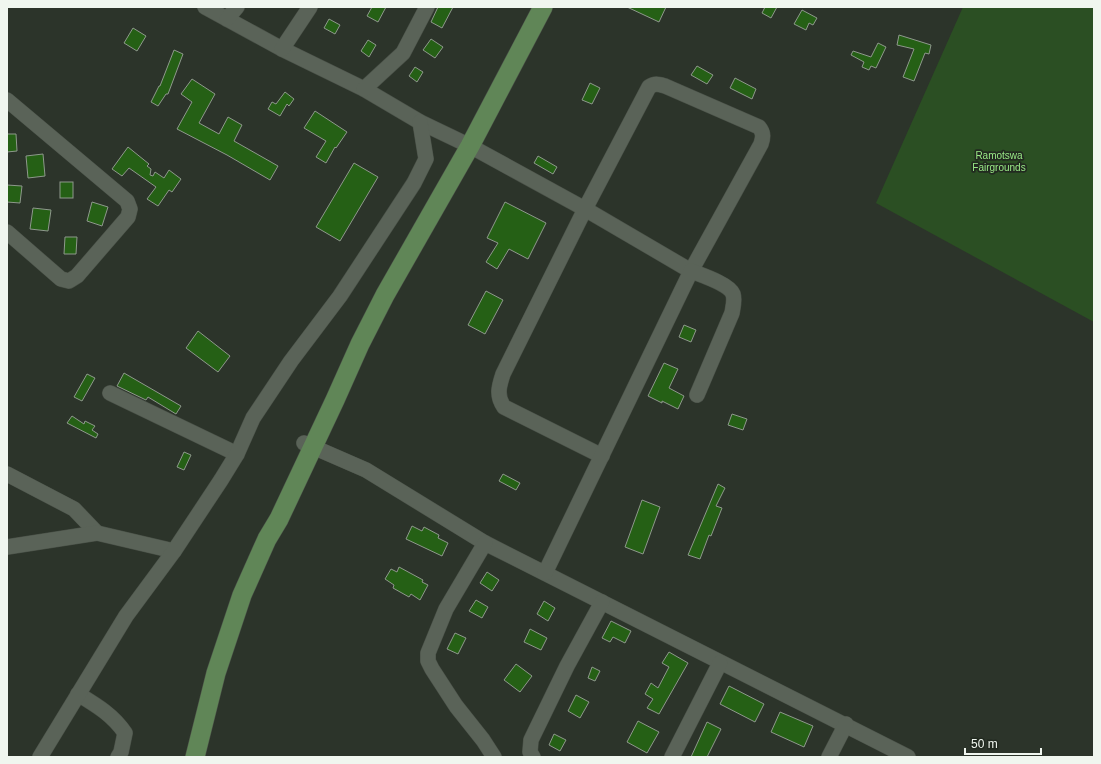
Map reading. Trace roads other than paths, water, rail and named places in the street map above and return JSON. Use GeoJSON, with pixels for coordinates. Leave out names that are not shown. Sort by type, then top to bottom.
{"type":"FeatureCollection","features":[{"type":"Feature","properties":{"kind":"main road"},"geometry":{"type":"LineString","coordinates":[[195,757],[216,673],[242,595],[267,539],[272,516],[308,444],[327,395],[341,370],[360,344],[389,288],[470,146],[543,7]]}},
{"type":"Feature","properties":{"kind":"street"},"geometry":{"type":"LineString","coordinates":[[205,7],[282,49],[364,89],[420,122],[470,146],[691,271],[726,286],[732,292],[734,300],[732,313],[697,395]]}},
{"type":"Feature","properties":{"kind":"street"},"geometry":{"type":"LineString","coordinates":[[227,19],[238,7]]}},
{"type":"Feature","properties":{"kind":"street"},"geometry":{"type":"LineString","coordinates":[[282,49],[310,7]]}},
{"type":"Feature","properties":{"kind":"street"},"geometry":{"type":"LineString","coordinates":[[364,89],[403,53],[427,7]]}},
{"type":"Feature","properties":{"kind":"street"},"geometry":{"type":"LineString","coordinates":[[545,573],[602,456],[691,271],[763,138],[762,131],[759,127],[658,84],[653,84],[646,92],[503,374],[499,386],[498,393],[500,401],[504,407],[602,456]]}},
{"type":"Feature","properties":{"kind":"street"},"geometry":{"type":"LineString","coordinates":[[7,100],[127,201],[130,209],[128,217],[76,276],[69,281],[61,279],[7,232]]}},
{"type":"Feature","properties":{"kind":"street"},"geometry":{"type":"LineString","coordinates":[[40,757],[126,616],[174,551],[237,454],[253,418],[291,361],[340,296],[414,183],[426,159],[420,122]]}},
{"type":"Feature","properties":{"kind":"street"},"geometry":{"type":"LineString","coordinates":[[110,394],[237,454]]}},
{"type":"Feature","properties":{"kind":"street"},"geometry":{"type":"LineString","coordinates":[[308,444],[366,470],[485,543],[720,663],[846,724],[908,757]]}},
{"type":"Feature","properties":{"kind":"street"},"geometry":{"type":"LineString","coordinates":[[7,474],[74,509],[96,533]]}},
{"type":"Feature","properties":{"kind":"street"},"geometry":{"type":"LineString","coordinates":[[7,547],[96,533],[174,551]]}},
{"type":"Feature","properties":{"kind":"street"},"geometry":{"type":"LineString","coordinates":[[485,543],[446,609],[428,653],[428,661],[456,706],[483,740],[494,757]]}},
{"type":"Feature","properties":{"kind":"street"},"geometry":{"type":"LineString","coordinates":[[533,757],[530,752],[531,740],[567,666],[602,602]]}},
{"type":"Feature","properties":{"kind":"street"},"geometry":{"type":"LineString","coordinates":[[672,757],[720,663]]}},
{"type":"Feature","properties":{"kind":"street"},"geometry":{"type":"LineString","coordinates":[[78,694],[106,712],[119,723],[125,733],[121,752],[118,757]]}},
{"type":"Feature","properties":{"kind":"street"},"geometry":{"type":"LineString","coordinates":[[829,757],[846,724]]}},
{"type":"Feature","properties":{"kind":"park label","name":"Ramotswa Fairgrounds"},"geometry":{"type":"Point","coordinates":[999,160]}}]}
